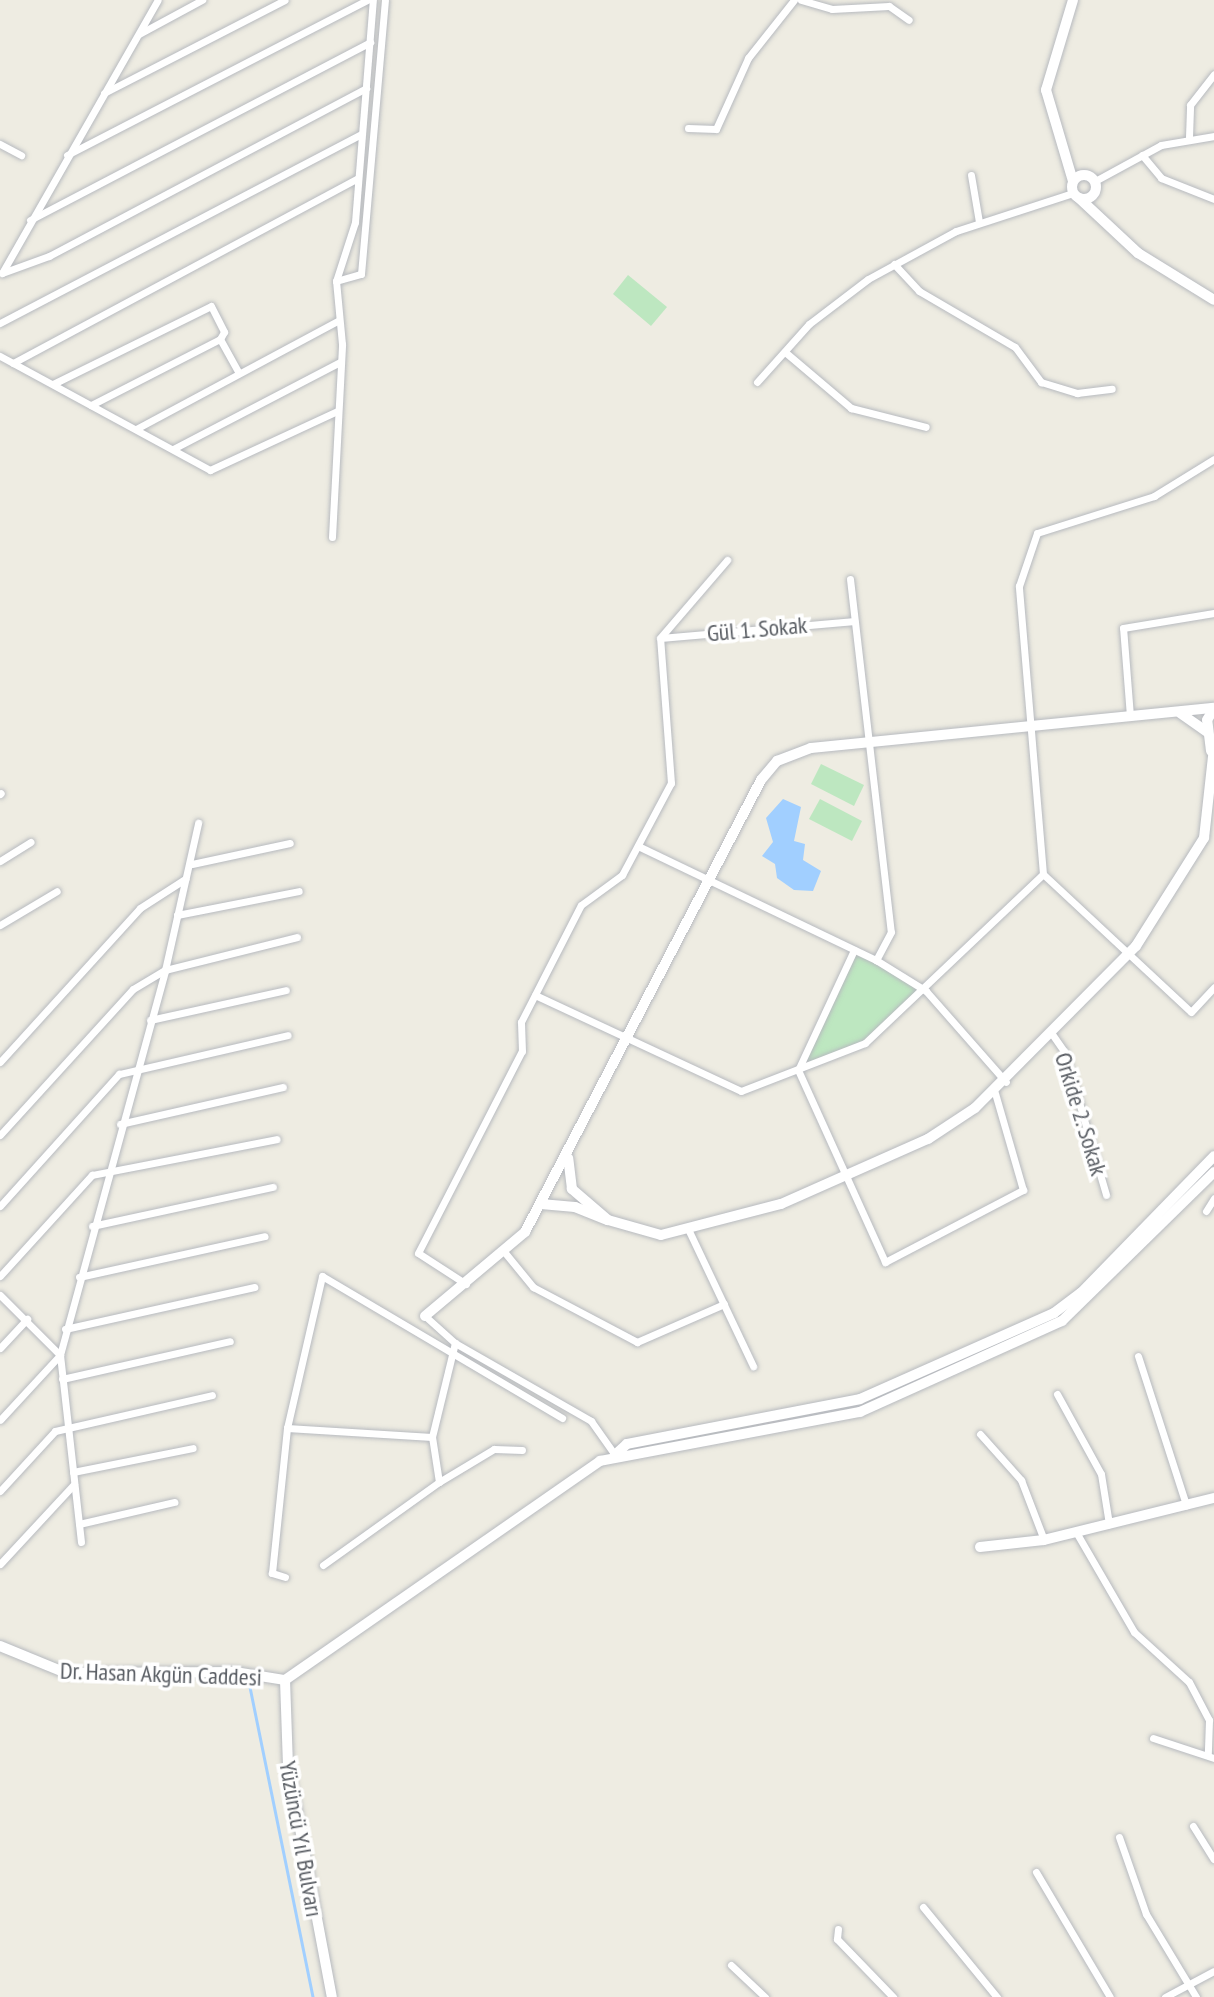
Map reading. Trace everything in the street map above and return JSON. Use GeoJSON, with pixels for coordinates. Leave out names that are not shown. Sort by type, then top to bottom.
{"type":"FeatureCollection","features":[{"type":"Feature","properties":{"kind":"street"},"geometry":{"type":"LineString","coordinates":[[1,274],[158,0]]}},
{"type":"Feature","properties":{"kind":"street"},"geometry":{"type":"LineString","coordinates":[[138,34],[202,0]]}},
{"type":"Feature","properties":{"kind":"street"},"geometry":{"type":"LineString","coordinates":[[103,93],[285,0]]}},
{"type":"Feature","properties":{"kind":"street"},"geometry":{"type":"LineString","coordinates":[[67,155],[368,0]]}},
{"type":"Feature","properties":{"kind":"street"},"geometry":{"type":"LineString","coordinates":[[331,537],[340,362],[336,281],[355,222],[373,0]]}},
{"type":"Feature","properties":{"kind":"street"},"geometry":{"type":"LineString","coordinates":[[336,281],[361,274],[385,0]]}},
{"type":"Feature","properties":{"kind":"street"},"geometry":{"type":"LineString","coordinates":[[688,128],[716,129],[748,58],[794,0]]}},
{"type":"Feature","properties":{"kind":"street"},"geometry":{"type":"LineString","coordinates":[[801,0],[832,9],[889,6],[909,20]]}},
{"type":"Feature","properties":{"kind":"street"},"geometry":{"type":"LineString","coordinates":[[1073,0],[1046,90],[1050,118],[1067,157],[1076,195],[1138,253],[1214,300]]}},
{"type":"Feature","properties":{"kind":"street"},"geometry":{"type":"LineString","coordinates":[[30,220],[370,42]]}},
{"type":"Feature","properties":{"kind":"street"},"geometry":{"type":"LineString","coordinates":[[1189,137],[1190,105],[1214,74]]}},
{"type":"Feature","properties":{"kind":"street"},"geometry":{"type":"LineString","coordinates":[[1,274],[49,256],[366,88]]}},
{"type":"Feature","properties":{"kind":"street"},"geometry":{"type":"LineString","coordinates":[[0,323],[362,134]]}},
{"type":"Feature","properties":{"kind":"street"},"geometry":{"type":"LineString","coordinates":[[757,382],[838,299],[894,264],[979,222],[1076,195],[1091,197],[1096,183],[1142,155],[1189,137],[1214,136]]}},
{"type":"Feature","properties":{"kind":"street"},"geometry":{"type":"LineString","coordinates":[[0,144],[21,155]]}},
{"type":"Feature","properties":{"kind":"street"},"geometry":{"type":"LineString","coordinates":[[1142,155],[1161,178],[1214,200]]}},
{"type":"Feature","properties":{"kind":"street"},"geometry":{"type":"LineString","coordinates":[[1067,157],[1096,183],[1107,223]]}},
{"type":"Feature","properties":{"kind":"street"},"geometry":{"type":"LineString","coordinates":[[1073,181],[1083,174]]}},
{"type":"Feature","properties":{"kind":"street"},"geometry":{"type":"LineString","coordinates":[[971,175],[979,222]]}},
{"type":"Feature","properties":{"kind":"street"},"geometry":{"type":"LineString","coordinates":[[13,363],[358,178]]}},
{"type":"Feature","properties":{"kind":"street"},"geometry":{"type":"LineString","coordinates":[[894,264],[919,291],[1014,347],[1041,382],[1077,393],[1112,389]]}},
{"type":"Feature","properties":{"kind":"street"},"geometry":{"type":"LineString","coordinates":[[52,384],[204,304],[211,306],[224,332],[220,339],[90,405]]}},
{"type":"Feature","properties":{"kind":"street"},"geometry":{"type":"LineString","coordinates":[[136,429],[337,321]]}},
{"type":"Feature","properties":{"kind":"street"},"geometry":{"type":"LineString","coordinates":[[220,339],[239,373]]}},
{"type":"Feature","properties":{"kind":"street"},"geometry":{"type":"LineString","coordinates":[[785,352],[851,408],[926,427]]}},
{"type":"Feature","properties":{"kind":"street"},"geometry":{"type":"LineString","coordinates":[[0,356],[210,470],[224,468],[337,411]]}},
{"type":"Feature","properties":{"kind":"street"},"geometry":{"type":"LineString","coordinates":[[173,449],[340,362]]}},
{"type":"Feature","properties":{"kind":"street"},"geometry":{"type":"LineString","coordinates":[[1214,459],[1154,496],[1037,533],[1019,586],[1043,874],[1191,1012],[1214,987]]}},
{"type":"Feature","properties":{"kind":"street"},"geometry":{"type":"LineString","coordinates":[[466,1284],[418,1253],[522,1051],[521,1022],[581,905],[622,875],[671,783],[660,638],[727,559]]}},
{"type":"Feature","properties":{"kind":"street"},"geometry":{"type":"LineString","coordinates":[[850,579],[891,932],[876,960]]}},
{"type":"Feature","properties":{"kind":"street"},"geometry":{"type":"LineString","coordinates":[[1130,716],[1123,628],[1214,613]]}},
{"type":"Feature","properties":{"kind":"street","name":"Gül 1. Sokak"},"geometry":{"type":"LineString","coordinates":[[660,638],[854,621]]}},
{"type":"Feature","properties":{"kind":"street"},"geometry":{"type":"LineString","coordinates":[[615,1455],[590,1420],[568,1404],[455,1343],[425,1316],[506,1254],[541,1205],[631,1036],[761,780],[777,761],[802,750],[1214,708]]}},
{"type":"Feature","properties":{"kind":"street"},"geometry":{"type":"LineString","coordinates":[[541,1205],[575,1207],[649,1235],[688,1229],[781,1204],[845,1177],[928,1139],[995,1093],[1130,954],[1210,836],[1212,742],[1207,716],[1214,708]]}},
{"type":"Feature","properties":{"kind":"street"},"geometry":{"type":"LineString","coordinates":[[1173,712],[1196,719],[1212,742]]}},
{"type":"Feature","properties":{"kind":"street"},"geometry":{"type":"LineString","coordinates":[[81,1542],[60,1355],[107,1171],[165,970],[185,879],[192,864],[198,823]]}},
{"type":"Feature","properties":{"kind":"street"},"geometry":{"type":"LineString","coordinates":[[0,861],[31,842]]}},
{"type":"Feature","properties":{"kind":"street"},"geometry":{"type":"LineString","coordinates":[[192,864],[290,843]]}},
{"type":"Feature","properties":{"kind":"street"},"geometry":{"type":"LineString","coordinates":[[638,846],[876,960],[926,991],[1006,1082]]}},
{"type":"Feature","properties":{"kind":"street"},"geometry":{"type":"LineString","coordinates":[[535,995],[631,1036],[741,1091],[865,1042],[926,991],[1043,874]]}},
{"type":"Feature","properties":{"kind":"street"},"geometry":{"type":"LineString","coordinates":[[0,1062],[140,908],[185,879]]}},
{"type":"Feature","properties":{"kind":"street"},"geometry":{"type":"LineString","coordinates":[[0,925],[57,891]]}},
{"type":"Feature","properties":{"kind":"street"},"geometry":{"type":"LineString","coordinates":[[177,915],[299,891]]}},
{"type":"Feature","properties":{"kind":"street"},"geometry":{"type":"LineString","coordinates":[[0,1135],[133,989],[165,970],[298,937]]}},
{"type":"Feature","properties":{"kind":"street"},"geometry":{"type":"LineString","coordinates":[[854,950],[799,1070],[885,1262],[1023,1190],[995,1093]]}},
{"type":"Feature","properties":{"kind":"street"},"geometry":{"type":"LineString","coordinates":[[150,1020],[286,990]]}},
{"type":"Feature","properties":{"kind":"street","name":"Orkide 2. Sokak"},"geometry":{"type":"LineString","coordinates":[[1052,1034],[1064,1051],[1106,1195]]}},
{"type":"Feature","properties":{"kind":"street"},"geometry":{"type":"LineString","coordinates":[[0,1206],[119,1074],[288,1035]]}},
{"type":"Feature","properties":{"kind":"street"},"geometry":{"type":"LineString","coordinates":[[120,1124],[283,1087]]}},
{"type":"Feature","properties":{"kind":"street"},"geometry":{"type":"LineString","coordinates":[[0,1276],[92,1175],[278,1139]]}},
{"type":"Feature","properties":{"kind":"street"},"geometry":{"type":"LineString","coordinates":[[569,1153],[575,1194]]}},
{"type":"Feature","properties":{"kind":"street"},"geometry":{"type":"LineString","coordinates":[[285,1680],[615,1455],[627,1444],[860,1399],[1054,1313],[1100,1273],[1214,1156]]}},
{"type":"Feature","properties":{"kind":"street"},"geometry":{"type":"LineString","coordinates":[[615,1455],[860,1412],[1043,1331],[1082,1308],[1214,1172]]}},
{"type":"Feature","properties":{"kind":"street"},"geometry":{"type":"LineString","coordinates":[[547,1193],[563,1185],[608,1220]]}},
{"type":"Feature","properties":{"kind":"street"},"geometry":{"type":"LineString","coordinates":[[92,1226],[273,1187]]}},
{"type":"Feature","properties":{"kind":"street"},"geometry":{"type":"LineString","coordinates":[[1206,1211],[1214,1198]]}},
{"type":"Feature","properties":{"kind":"street"},"geometry":{"type":"LineString","coordinates":[[688,1229],[753,1366]]}},
{"type":"Feature","properties":{"kind":"street"},"geometry":{"type":"LineString","coordinates":[[79,1277],[265,1236]]}},
{"type":"Feature","properties":{"kind":"street"},"geometry":{"type":"LineString","coordinates":[[506,1254],[533,1287],[637,1342],[723,1304]]}},
{"type":"Feature","properties":{"kind":"street"},"geometry":{"type":"LineString","coordinates":[[1100,1273],[1109,1281]]}},
{"type":"Feature","properties":{"kind":"street"},"geometry":{"type":"LineString","coordinates":[[285,1577],[272,1573],[287,1428],[322,1276],[449,1357],[562,1418]]}},
{"type":"Feature","properties":{"kind":"street"},"geometry":{"type":"LineString","coordinates":[[65,1329],[254,1287]]}},
{"type":"Feature","properties":{"kind":"street"},"geometry":{"type":"LineString","coordinates":[[0,1295],[27,1319],[60,1355]]}},
{"type":"Feature","properties":{"kind":"street"},"geometry":{"type":"LineString","coordinates":[[0,1348],[27,1319]]}},
{"type":"Feature","properties":{"kind":"street"},"geometry":{"type":"LineString","coordinates":[[62,1379],[230,1341]]}},
{"type":"Feature","properties":{"kind":"street"},"geometry":{"type":"LineString","coordinates":[[439,1482],[432,1437],[449,1357],[455,1343]]}},
{"type":"Feature","properties":{"kind":"street"},"geometry":{"type":"LineString","coordinates":[[0,1420],[60,1355]]}},
{"type":"Feature","properties":{"kind":"street"},"geometry":{"type":"LineString","coordinates":[[1138,1356],[1186,1505]]}},
{"type":"Feature","properties":{"kind":"street"},"geometry":{"type":"LineString","coordinates":[[1056,1394],[1101,1474],[1109,1524]]}},
{"type":"Feature","properties":{"kind":"street"},"geometry":{"type":"LineString","coordinates":[[0,1491],[55,1431],[67,1426],[212,1395]]}},
{"type":"Feature","properties":{"kind":"street"},"geometry":{"type":"LineString","coordinates":[[287,1428],[432,1437]]}},
{"type":"Feature","properties":{"kind":"street"},"geometry":{"type":"LineString","coordinates":[[980,1434],[1021,1480],[1044,1540]]}},
{"type":"Feature","properties":{"kind":"street"},"geometry":{"type":"LineString","coordinates":[[73,1472],[193,1448]]}},
{"type":"Feature","properties":{"kind":"street"},"geometry":{"type":"LineString","coordinates":[[323,1565],[439,1482],[494,1449],[522,1450]]}},
{"type":"Feature","properties":{"kind":"street"},"geometry":{"type":"LineString","coordinates":[[0,1563],[74,1484]]}},
{"type":"Feature","properties":{"kind":"street"},"geometry":{"type":"LineString","coordinates":[[980,1547],[1044,1540],[1214,1498]]}},
{"type":"Feature","properties":{"kind":"street"},"geometry":{"type":"LineString","coordinates":[[79,1524],[174,1502]]}},
{"type":"Feature","properties":{"kind":"street"},"geometry":{"type":"LineString","coordinates":[[1076,1532],[1133,1632],[1189,1682],[1209,1720],[1211,1756],[1153,1738]]}},
{"type":"Feature","properties":{"kind":"street","name":"Dr. Hasan Akgün Caddesi"},"geometry":{"type":"LineString","coordinates":[[0,1646],[66,1673],[235,1672],[285,1680]]}},
{"type":"Feature","properties":{"kind":"street","name":"Yüzüncü Yıl Bulvarı"},"geometry":{"type":"LineString","coordinates":[[285,1680],[288,1765],[332,1997]]}},
{"type":"Feature","properties":{"kind":"street"},"geometry":{"type":"LineString","coordinates":[[1193,1826],[1214,1859]]}},
{"type":"Feature","properties":{"kind":"street"},"geometry":{"type":"LineString","coordinates":[[1119,1837],[1135,1891],[1196,1997]]}},
{"type":"Feature","properties":{"kind":"street"},"geometry":{"type":"LineString","coordinates":[[1036,1872],[1110,1997]]}},
{"type":"Feature","properties":{"kind":"street"},"geometry":{"type":"LineString","coordinates":[[923,1907],[997,1997]]}},
{"type":"Feature","properties":{"kind":"street"},"geometry":{"type":"LineString","coordinates":[[838,1929],[837,1939],[893,1997]]}},
{"type":"Feature","properties":{"kind":"street"},"geometry":{"type":"LineString","coordinates":[[731,1965],[765,1997]]}},
{"type":"Feature","properties":{"kind":"street"},"geometry":{"type":"LineString","coordinates":[[1165,1997],[1214,1971]]}},
{"type":"Feature","properties":{"kind":"green space"},"geometry":{"type":"Polygon","coordinates":[[[628,275],[667,307],[651,326],[613,294],[628,275]]]}},
{"type":"Feature","properties":{"kind":"green space"},"geometry":{"type":"Polygon","coordinates":[[[821,764],[864,785],[854,806],[811,784],[821,764]]]}},
{"type":"Feature","properties":{"kind":"green space"},"geometry":{"type":"Polygon","coordinates":[[[820,799],[862,821],[852,841],[809,819],[820,799]]]}},
{"type":"Feature","properties":{"kind":"green space"},"geometry":{"type":"Polygon","coordinates":[[[854,950],[926,991],[865,1043],[799,1070],[854,950]]]}},
{"type":"Feature","properties":{"kind":"water"},"geometry":{"type":"Polygon","coordinates":[[[783,799],[801,807],[794,841],[805,844],[803,860],[821,871],[813,891],[794,890],[777,878],[775,864],[762,856],[773,842],[766,818],[783,799]]]}},
{"type":"Feature","properties":{"kind":"waterway"},"geometry":{"type":"LineString","coordinates":[[250,1687],[313,1997]]}}]}
